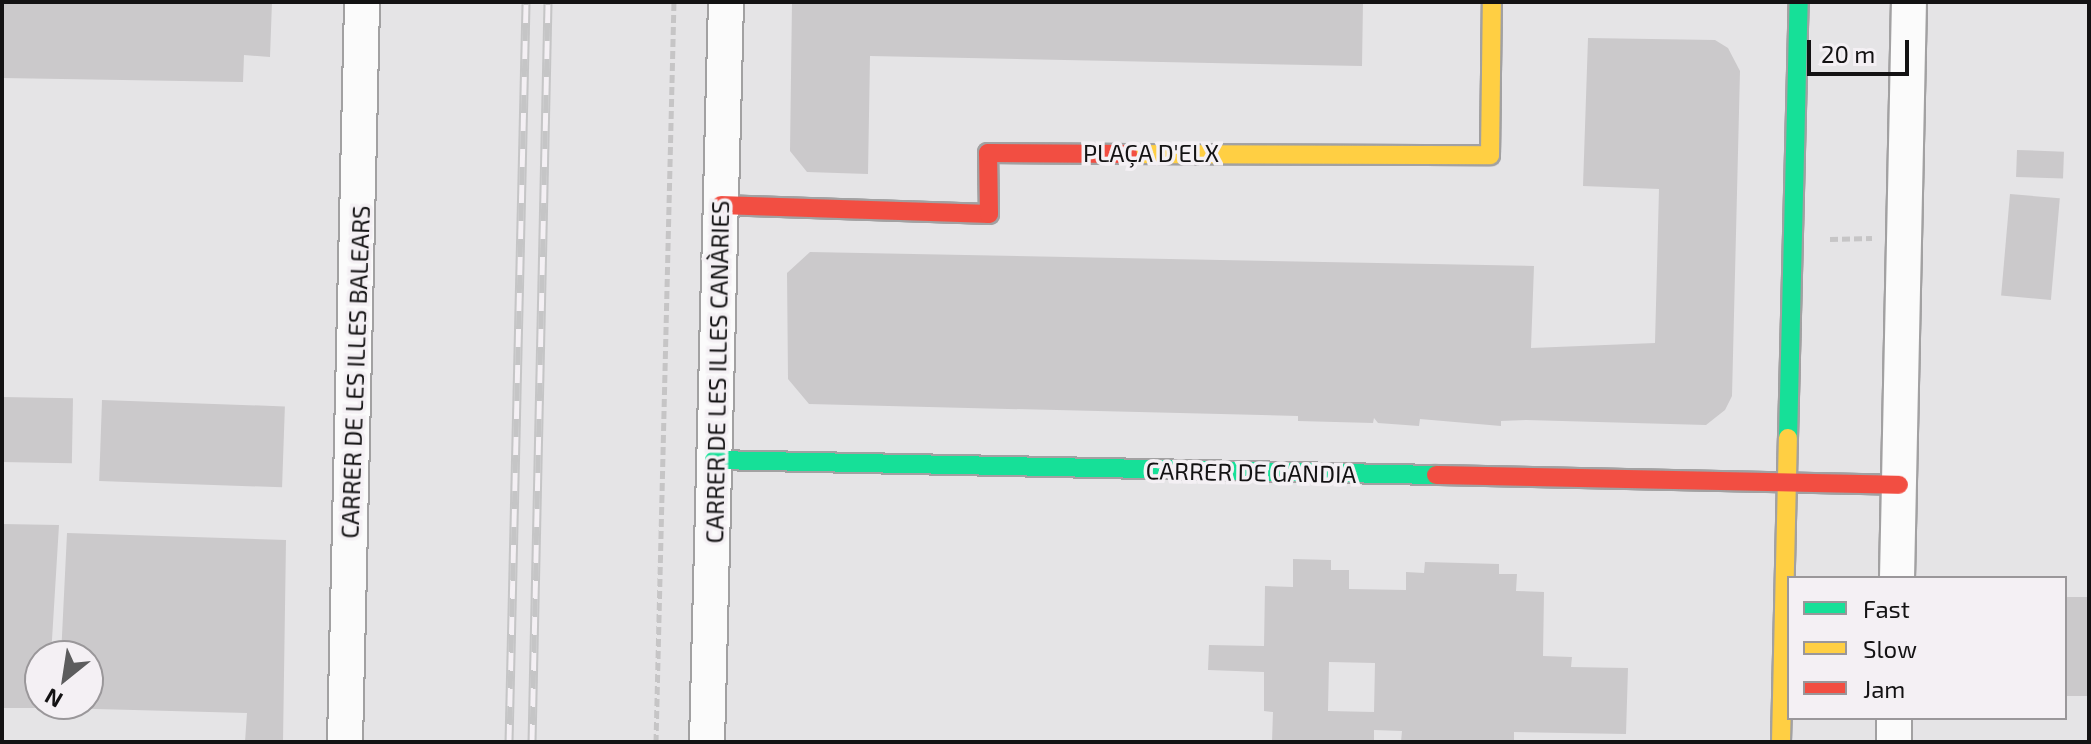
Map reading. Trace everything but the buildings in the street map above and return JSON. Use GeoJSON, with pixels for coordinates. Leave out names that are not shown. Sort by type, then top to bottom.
{"type":"FeatureCollection","features":[{"type":"Feature","properties":{"kind":"street","name":"CARRER DE LES ILLES BALEARS"},"geometry":{"type":"LineString","coordinates":[[345,742],[362,2]]}},
{"type":"Feature","properties":{"kind":"street","name":"CARRER DE LES ILLES CANÀRIES"},"geometry":{"type":"LineString","coordinates":[[707,742],[726,2]]}},
{"type":"Feature","properties":{"kind":"street","name":"PLAÇA D'ELX"},"geometry":{"type":"LineString","coordinates":[[721,205],[989,214],[988,153],[1490,155],[1492,2]]}},
{"type":"Feature","properties":{"kind":"street"},"geometry":{"type":"LineString","coordinates":[[1781,742],[1799,2]]}},
{"type":"Feature","properties":{"kind":"street"},"geometry":{"type":"LineString","coordinates":[[1897,576],[1909,2]]}},
{"type":"Feature","properties":{"kind":"street","name":"CARRER DE GANDIA"},"geometry":{"type":"LineString","coordinates":[[714,460],[1899,485]]}},
{"type":"Feature","properties":{"kind":"street"},"geometry":{"type":"LineString","coordinates":[[1894,720],[1894,742]]}},
{"type":"Feature","properties":{"kind":"path"},"geometry":{"type":"LineString","coordinates":[[656,742],[674,2]]}},
{"type":"Feature","properties":{"kind":"path"},"geometry":{"type":"LineString","coordinates":[[1793,239],[1904,238]]}},
{"type":"Feature","properties":{"kind":"railway"},"geometry":{"type":"LineString","coordinates":[[509,742],[526,2]]}},
{"type":"Feature","properties":{"kind":"railway"},"geometry":{"type":"LineString","coordinates":[[532,742],[548,2]]}},
{"type":"Feature","properties":{"kind":"traffic: fast"},"geometry":{"type":"LineString","coordinates":[[1788,438],[1799,2]]}},
{"type":"Feature","properties":{"kind":"traffic: fast"},"geometry":{"type":"LineString","coordinates":[[714,460],[1436,475]]}},
{"type":"Feature","properties":{"kind":"traffic: slow"},"geometry":{"type":"LineString","coordinates":[[1128,154],[1490,155],[1492,2]]}},
{"type":"Feature","properties":{"kind":"traffic: slow"},"geometry":{"type":"LineString","coordinates":[[1781,742],[1788,438]]}},
{"type":"Feature","properties":{"kind":"traffic: jam"},"geometry":{"type":"LineString","coordinates":[[721,205],[989,214],[988,153],[1128,154]]}},
{"type":"Feature","properties":{"kind":"traffic: jam"},"geometry":{"type":"LineString","coordinates":[[1436,475],[1899,485]]}}]}
